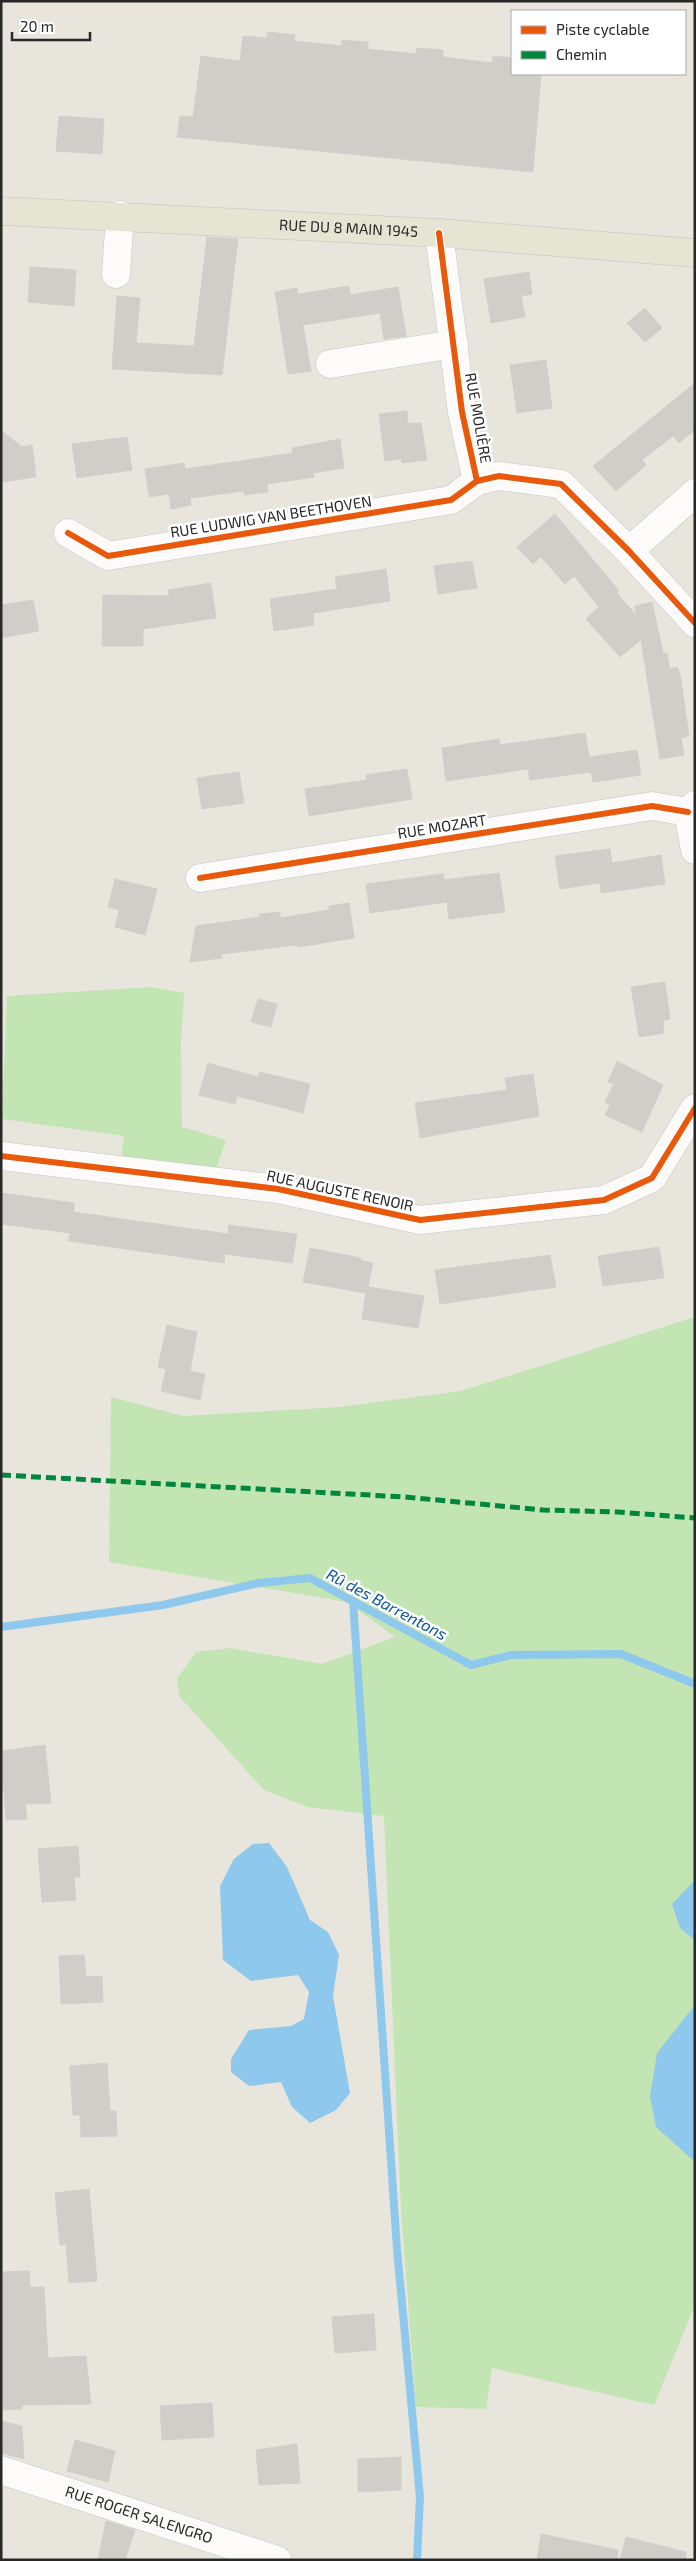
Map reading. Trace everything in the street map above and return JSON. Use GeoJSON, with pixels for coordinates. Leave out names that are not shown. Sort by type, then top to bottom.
{"type":"FeatureCollection","features":[{"type":"Feature","properties":{"kind":"main road","name":"RUE DU 8 MAIN 1945"},"geometry":{"type":"LineString","coordinates":[[1,211],[120,215],[439,232],[695,253]]}},
{"type":"Feature","properties":{"kind":"street"},"geometry":{"type":"LineString","coordinates":[[116,274],[120,215]]}},
{"type":"Feature","properties":{"kind":"street","name":"RUE MOLIÈRE"},"geometry":{"type":"LineString","coordinates":[[439,232],[462,412],[477,481],[499,476],[561,484],[629,550],[695,623]]}},
{"type":"Feature","properties":{"kind":"street"},"geometry":{"type":"LineString","coordinates":[[330,364],[454,344]]}},
{"type":"Feature","properties":{"kind":"street","name":"RUE LUDWIG VAN BEETHOVEN"},"geometry":{"type":"LineString","coordinates":[[68,534],[108,556],[451,500],[477,481]]}},
{"type":"Feature","properties":{"kind":"street"},"geometry":{"type":"LineString","coordinates":[[629,550],[695,493]]}},
{"type":"Feature","properties":{"kind":"street","name":"RUE MOZART"},"geometry":{"type":"LineString","coordinates":[[200,878],[652,806],[691,808]]}},
{"type":"Feature","properties":{"kind":"street"},"geometry":{"type":"LineString","coordinates":[[691,808],[695,850]]}},
{"type":"Feature","properties":{"kind":"street","name":"RUE AUGUSTE RENOIR"},"geometry":{"type":"LineString","coordinates":[[1,1156],[278,1189],[420,1220],[604,1200],[652,1178],[695,1108]]}},
{"type":"Feature","properties":{"kind":"street","name":"RUE ROGER SALENGRO"},"geometry":{"type":"LineString","coordinates":[[1,2470],[277,2560]]}},
{"type":"Feature","properties":{"kind":"green space"},"geometry":{"type":"Polygon","coordinates":[[[152,987],[184,993],[181,1044],[182,1127],[226,1140],[214,1174],[120,1162],[124,1136],[2,1119],[7,996],[152,987]]]}},
{"type":"Feature","properties":{"kind":"green space"},"geometry":{"type":"Polygon","coordinates":[[[695,1317],[695,2305],[654,2405],[492,2368],[486,2409],[416,2407],[401,2210],[384,1816],[307,1807],[264,1790],[179,1696],[177,1679],[196,1652],[231,1648],[322,1664],[395,1637],[347,1602],[109,1562],[111,1397],[183,1416],[339,1407],[461,1391],[695,1317]]]}},
{"type":"Feature","properties":{"kind":"water"},"geometry":{"type":"Polygon","coordinates":[[[269,1843],[287,1867],[310,1920],[328,1932],[339,1955],[333,1996],[350,2093],[336,2110],[310,2123],[292,2107],[281,2082],[249,2086],[231,2072],[231,2059],[249,2030],[291,2026],[304,2019],[309,1992],[298,1975],[251,1981],[223,1960],[220,1886],[234,1859],[253,1844],[269,1843]]]}},
{"type":"Feature","properties":{"kind":"water"},"geometry":{"type":"Polygon","coordinates":[[[695,1880],[695,1940],[680,1928],[672,1904],[695,1880]]]}},
{"type":"Feature","properties":{"kind":"water"},"geometry":{"type":"Polygon","coordinates":[[[695,2005],[695,2162],[656,2127],[650,2096],[657,2053],[695,2005]]]}},
{"type":"Feature","properties":{"kind":"building"},"geometry":{"type":"Polygon","coordinates":[[[268,32],[295,35],[294,41],[342,46],[342,40],[368,42],[368,49],[416,54],[417,48],[443,50],[443,57],[492,63],[493,56],[511,58],[511,75],[541,75],[533,172],[177,137],[180,116],[193,117],[201,56],[240,61],[243,36],[267,38],[268,32]]]}},
{"type":"Feature","properties":{"kind":"building"},"geometry":{"type":"Polygon","coordinates":[[[59,116],[104,119],[102,154],[56,151],[59,116]]]}},
{"type":"Feature","properties":{"kind":"building"},"geometry":{"type":"Polygon","coordinates":[[[207,237],[238,239],[222,375],[112,369],[117,296],[140,298],[136,343],[194,346],[207,237]]]}},
{"type":"Feature","properties":{"kind":"building"},"geometry":{"type":"Polygon","coordinates":[[[30,267],[76,270],[74,306],[28,302],[30,267]]]}},
{"type":"Feature","properties":{"kind":"building"},"geometry":{"type":"Polygon","coordinates":[[[529,272],[532,294],[521,296],[525,317],[491,323],[484,279],[529,272]]]}},
{"type":"Feature","properties":{"kind":"building"},"geometry":{"type":"Polygon","coordinates":[[[349,286],[350,295],[398,287],[406,336],[384,339],[380,313],[303,325],[311,371],[288,374],[275,292],[297,288],[298,294],[349,286]]]}},
{"type":"Feature","properties":{"kind":"building"},"geometry":{"type":"Polygon","coordinates":[[[645,308],[662,328],[645,342],[627,323],[645,308]]]}},
{"type":"Feature","properties":{"kind":"building"},"geometry":{"type":"Polygon","coordinates":[[[546,360],[552,408],[517,413],[510,365],[546,360]]]}},
{"type":"Feature","properties":{"kind":"building"},"geometry":{"type":"Polygon","coordinates":[[[695,383],[695,430],[679,443],[673,436],[642,460],[646,465],[616,491],[593,466],[695,383]]]}},
{"type":"Feature","properties":{"kind":"building"},"geometry":{"type":"Polygon","coordinates":[[[407,411],[408,424],[421,423],[427,460],[402,463],[401,459],[385,461],[379,414],[407,411]]]}},
{"type":"Feature","properties":{"kind":"building"},"geometry":{"type":"Polygon","coordinates":[[[1,430],[22,447],[32,445],[36,477],[1,482],[1,430]]]}},
{"type":"Feature","properties":{"kind":"building"},"geometry":{"type":"Polygon","coordinates":[[[127,437],[132,470],[77,478],[72,444],[127,437]]]}},
{"type":"Feature","properties":{"kind":"building"},"geometry":{"type":"Polygon","coordinates":[[[340,439],[344,468],[313,473],[314,477],[267,484],[268,492],[244,495],[244,491],[190,498],[191,505],[171,509],[169,494],[149,497],[145,469],[184,463],[185,469],[293,453],[292,448],[340,439]]]}},
{"type":"Feature","properties":{"kind":"building"},"geometry":{"type":"Polygon","coordinates":[[[555,514],[619,591],[617,593],[636,615],[635,606],[652,602],[663,653],[667,653],[670,669],[677,667],[680,674],[689,736],[681,738],[684,755],[660,759],[641,640],[620,657],[586,619],[599,607],[574,576],[565,584],[541,557],[533,564],[517,547],[555,514]]]}},
{"type":"Feature","properties":{"kind":"building"},"geometry":{"type":"Polygon","coordinates":[[[472,561],[477,588],[438,594],[434,566],[472,561]]]}},
{"type":"Feature","properties":{"kind":"building"},"geometry":{"type":"Polygon","coordinates":[[[386,569],[390,601],[313,613],[314,625],[274,631],[270,599],[337,589],[335,577],[386,569]]]}},
{"type":"Feature","properties":{"kind":"building"},"geometry":{"type":"Polygon","coordinates":[[[211,583],[216,618],[143,629],[143,646],[102,646],[103,595],[169,596],[168,590],[211,583]]]}},
{"type":"Feature","properties":{"kind":"building"},"geometry":{"type":"Polygon","coordinates":[[[33,600],[39,631],[1,638],[1,605],[33,600]]]}},
{"type":"Feature","properties":{"kind":"building"},"geometry":{"type":"Polygon","coordinates":[[[585,733],[589,757],[637,750],[641,775],[593,782],[591,772],[530,780],[528,769],[446,781],[442,748],[499,739],[500,745],[585,733]]]}},
{"type":"Feature","properties":{"kind":"building"},"geometry":{"type":"Polygon","coordinates":[[[407,769],[412,799],[309,816],[305,789],[367,780],[366,775],[407,769]]]}},
{"type":"Feature","properties":{"kind":"building"},"geometry":{"type":"Polygon","coordinates":[[[239,772],[244,803],[202,809],[197,778],[239,772]]]}},
{"type":"Feature","properties":{"kind":"building"},"geometry":{"type":"Polygon","coordinates":[[[610,849],[612,863],[661,855],[665,884],[601,893],[600,883],[560,889],[555,856],[610,849]]]}},
{"type":"Feature","properties":{"kind":"building"},"geometry":{"type":"Polygon","coordinates":[[[499,873],[505,912],[449,919],[447,902],[370,913],[366,884],[443,874],[444,880],[499,873]]]}},
{"type":"Feature","properties":{"kind":"building"},"geometry":{"type":"Polygon","coordinates":[[[115,879],[157,889],[145,935],[115,927],[119,910],[108,907],[115,879]]]}},
{"type":"Feature","properties":{"kind":"building"},"geometry":{"type":"Polygon","coordinates":[[[349,903],[354,938],[298,947],[297,945],[221,954],[222,958],[190,962],[196,926],[260,917],[259,914],[280,912],[280,918],[329,910],[329,906],[349,903]]]}},
{"type":"Feature","properties":{"kind":"building"},"geometry":{"type":"Polygon","coordinates":[[[665,982],[670,1019],[663,1021],[664,1033],[639,1037],[631,987],[665,982]]]}},
{"type":"Feature","properties":{"kind":"building"},"geometry":{"type":"Polygon","coordinates":[[[258,999],[277,1004],[271,1027],[251,1022],[258,999]]]}},
{"type":"Feature","properties":{"kind":"building"},"geometry":{"type":"Polygon","coordinates":[[[617,1061],[663,1085],[642,1132],[605,1115],[610,1105],[605,1102],[614,1084],[608,1082],[617,1061]]]}},
{"type":"Feature","properties":{"kind":"building"},"geometry":{"type":"Polygon","coordinates":[[[208,1063],[258,1077],[260,1072],[310,1084],[303,1113],[237,1096],[235,1104],[199,1095],[208,1063]]]}},
{"type":"Feature","properties":{"kind":"building"},"geometry":{"type":"Polygon","coordinates":[[[533,1074],[539,1116],[420,1138],[415,1103],[507,1090],[505,1078],[533,1074]]]}},
{"type":"Feature","properties":{"kind":"building"},"geometry":{"type":"Polygon","coordinates":[[[1,1193],[74,1203],[74,1212],[228,1234],[229,1225],[297,1234],[292,1263],[225,1254],[224,1263],[69,1241],[70,1233],[1,1224],[1,1193]]]}},
{"type":"Feature","properties":{"kind":"building"},"geometry":{"type":"Polygon","coordinates":[[[659,1247],[664,1278],[603,1286],[598,1256],[659,1247]]]}},
{"type":"Feature","properties":{"kind":"building"},"geometry":{"type":"Polygon","coordinates":[[[310,1248],[361,1258],[360,1260],[373,1263],[368,1287],[424,1296],[418,1328],[362,1319],[366,1293],[303,1282],[310,1248]]]}},
{"type":"Feature","properties":{"kind":"building"},"geometry":{"type":"Polygon","coordinates":[[[550,1255],[556,1287],[440,1304],[435,1270],[550,1255]]]}},
{"type":"Feature","properties":{"kind":"building"},"geometry":{"type":"Polygon","coordinates":[[[167,1325],[197,1332],[190,1371],[205,1374],[200,1400],[161,1391],[166,1369],[158,1367],[167,1325]]]}},
{"type":"Feature","properties":{"kind":"building"},"geometry":{"type":"Polygon","coordinates":[[[45,1745],[51,1803],[25,1804],[27,1819],[6,1820],[4,1790],[1,1790],[1,1751],[45,1745]]]}},
{"type":"Feature","properties":{"kind":"building"},"geometry":{"type":"Polygon","coordinates":[[[78,1846],[80,1877],[74,1877],[76,1900],[42,1902],[38,1849],[78,1846]]]}},
{"type":"Feature","properties":{"kind":"building"},"geometry":{"type":"Polygon","coordinates":[[[84,1955],[86,1977],[102,1976],[103,2002],[61,2004],[59,1956],[84,1955]]]}},
{"type":"Feature","properties":{"kind":"building"},"geometry":{"type":"Polygon","coordinates":[[[107,2063],[110,2111],[116,2111],[117,2136],[81,2137],[80,2115],[73,2115],[70,2066],[107,2063]]]}},
{"type":"Feature","properties":{"kind":"building"},"geometry":{"type":"Polygon","coordinates":[[[89,2189],[97,2281],[69,2283],[66,2244],[60,2245],[55,2193],[89,2189]]]}},
{"type":"Feature","properties":{"kind":"building"},"geometry":{"type":"Polygon","coordinates":[[[29,2271],[30,2287],[44,2287],[48,2358],[86,2356],[91,2404],[22,2405],[22,2409],[1,2410],[1,2272],[29,2271]]]}},
{"type":"Feature","properties":{"kind":"building"},"geometry":{"type":"Polygon","coordinates":[[[374,2314],[376,2350],[335,2353],[332,2317],[374,2314]]]}},
{"type":"Feature","properties":{"kind":"building"},"geometry":{"type":"Polygon","coordinates":[[[212,2403],[214,2437],[162,2440],[160,2406],[212,2403]]]}},
{"type":"Feature","properties":{"kind":"building"},"geometry":{"type":"Polygon","coordinates":[[[1,2421],[22,2426],[24,2459],[1,2453],[1,2421]]]}},
{"type":"Feature","properties":{"kind":"building"},"geometry":{"type":"Polygon","coordinates":[[[75,2440],[115,2451],[108,2482],[67,2471],[75,2440]]]}},
{"type":"Feature","properties":{"kind":"building"},"geometry":{"type":"Polygon","coordinates":[[[297,2444],[300,2483],[259,2485],[256,2450],[297,2444]]]}},
{"type":"Feature","properties":{"kind":"building"},"geometry":{"type":"Polygon","coordinates":[[[401,2457],[401,2490],[358,2492],[358,2459],[401,2457]]]}},
{"type":"Feature","properties":{"kind":"building"},"geometry":{"type":"Polygon","coordinates":[[[106,2521],[135,2530],[125,2560],[98,2560],[106,2521]]]}},
{"type":"Feature","properties":{"kind":"building"},"geometry":{"type":"Polygon","coordinates":[[[541,2534],[618,2550],[617,2560],[537,2560],[541,2534]]]}},
{"type":"Feature","properties":{"kind":"building"},"geometry":{"type":"Polygon","coordinates":[[[626,2537],[686,2552],[686,2560],[620,2560],[626,2537]]]}},
{"type":"Feature","properties":{"kind":"waterway","name":"Rû des Barrentons"},"geometry":{"type":"LineString","coordinates":[[1,1627],[163,1605],[259,1583],[310,1578],[471,1665],[511,1655],[621,1654],[695,1684]]}},
{"type":"Feature","properties":{"kind":"waterway"},"geometry":{"type":"LineString","coordinates":[[353,1601],[397,2249],[420,2497],[417,2560]]}},
{"type":"Feature","properties":{"kind":"marked path"},"geometry":{"type":"LineString","coordinates":[[1,1475],[405,1497],[543,1510],[618,1512],[695,1518]]}},
{"type":"Feature","properties":{"kind":"cycle path"},"geometry":{"type":"LineString","coordinates":[[439,233],[462,412],[477,481],[499,476],[561,484],[629,551],[695,623]]}},
{"type":"Feature","properties":{"kind":"cycle path"},"geometry":{"type":"LineString","coordinates":[[68,533],[108,556],[451,500],[477,481]]}},
{"type":"Feature","properties":{"kind":"cycle path"},"geometry":{"type":"LineString","coordinates":[[200,878],[652,806],[688,812]]}},
{"type":"Feature","properties":{"kind":"cycle path"},"geometry":{"type":"LineString","coordinates":[[1,1156],[278,1189],[420,1220],[604,1200],[652,1178],[695,1108]]}}]}
